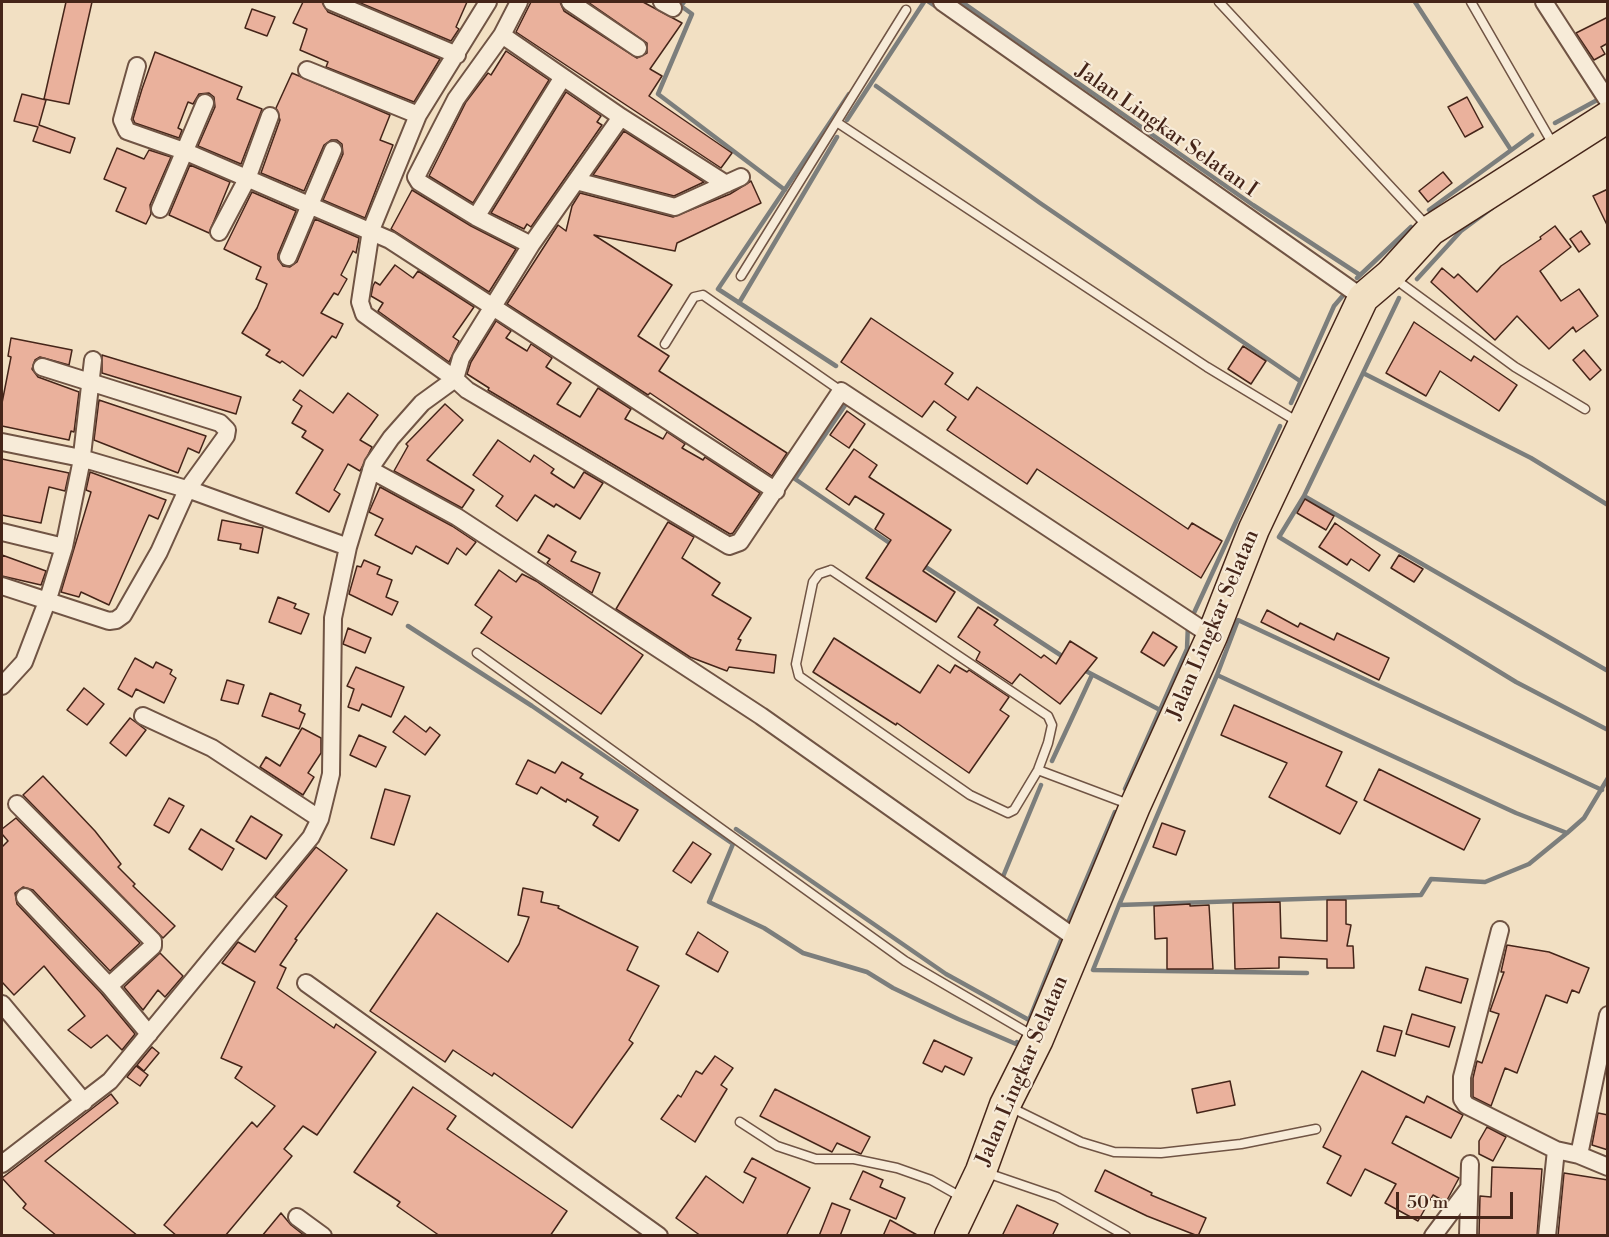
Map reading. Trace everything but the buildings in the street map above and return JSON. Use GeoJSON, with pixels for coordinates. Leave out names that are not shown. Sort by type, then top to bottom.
{"type":"FeatureCollection","features":[{"type":"Feature","properties":{"kind":"highway","name":"Jalan Lingkar Selatan"},"geometry":{"type":"LineString","coordinates":[[950,1236],[981,1171],[1005,1105],[1038,1039],[1135,806],[1212,636],[1254,529],[1363,298],[1389,275],[1431,230],[1608,117]]}},
{"type":"Feature","properties":{"kind":"street"},"geometry":{"type":"LineString","coordinates":[[332,2],[457,55]]}},
{"type":"Feature","properties":{"kind":"street"},"geometry":{"type":"LineString","coordinates":[[488,2],[418,115],[379,234],[360,302],[364,314],[467,390],[729,546],[740,542],[841,392],[1212,636]]}},
{"type":"Feature","properties":{"kind":"street"},"geometry":{"type":"LineString","coordinates":[[519,2],[502,35],[456,99],[416,172],[419,182],[476,217],[531,246]]}},
{"type":"Feature","properties":{"kind":"street"},"geometry":{"type":"LineString","coordinates":[[570,2],[638,48]]}},
{"type":"Feature","properties":{"kind":"street","name":"Jalan Lingkar Selatan I"},"geometry":{"type":"LineString","coordinates":[[942,2],[1363,298]]}},
{"type":"Feature","properties":{"kind":"street"},"geometry":{"type":"LineString","coordinates":[[1544,2],[1608,101]]}},
{"type":"Feature","properties":{"kind":"street"},"geometry":{"type":"LineString","coordinates":[[502,35],[621,117],[734,180],[675,207],[576,181]]}},
{"type":"Feature","properties":{"kind":"street"},"geometry":{"type":"LineString","coordinates":[[137,66],[122,120],[127,131],[184,151],[247,180],[379,234],[776,491]]}},
{"type":"Feature","properties":{"kind":"street"},"geometry":{"type":"LineString","coordinates":[[307,70],[418,115]]}},
{"type":"Feature","properties":{"kind":"street"},"geometry":{"type":"LineString","coordinates":[[476,217],[563,77]]}},
{"type":"Feature","properties":{"kind":"street"},"geometry":{"type":"LineString","coordinates":[[160,209],[205,103]]}},
{"type":"Feature","properties":{"kind":"street"},"geometry":{"type":"LineString","coordinates":[[219,232],[247,180],[270,116]]}},
{"type":"Feature","properties":{"kind":"street"},"geometry":{"type":"LineString","coordinates":[[2,1164],[110,1081],[311,837],[320,819],[332,774],[333,618],[348,547],[372,470],[391,438],[422,403],[455,379],[461,358],[531,246],[621,117]]}},
{"type":"Feature","properties":{"kind":"street"},"geometry":{"type":"LineString","coordinates":[[288,257],[333,150]]}},
{"type":"Feature","properties":{"kind":"street"},"geometry":{"type":"LineString","coordinates":[[2,686],[24,662],[48,599],[64,547],[81,458],[93,360]]}},
{"type":"Feature","properties":{"kind":"street"},"geometry":{"type":"LineString","coordinates":[[2,586],[48,599],[109,621],[123,615],[226,436],[225,427],[42,367]]}},
{"type":"Feature","properties":{"kind":"street"},"geometry":{"type":"LineString","coordinates":[[2,442],[81,458],[195,492],[348,547]]}},
{"type":"Feature","properties":{"kind":"street"},"geometry":{"type":"LineString","coordinates":[[372,470],[457,517],[761,716],[1078,940]]}},
{"type":"Feature","properties":{"kind":"street"},"geometry":{"type":"LineString","coordinates":[[2,532],[64,547]]}},
{"type":"Feature","properties":{"kind":"street"},"geometry":{"type":"LineString","coordinates":[[143,716],[212,748],[320,819]]}},
{"type":"Feature","properties":{"kind":"street"},"geometry":{"type":"LineString","coordinates":[[17,804],[153,941],[153,946],[109,986]]}},
{"type":"Feature","properties":{"kind":"street"},"geometry":{"type":"LineString","coordinates":[[25,897],[109,986],[149,1034]]}},
{"type":"Feature","properties":{"kind":"street"},"geometry":{"type":"LineString","coordinates":[[1500,930],[1462,1077],[1461,1093],[1466,1105],[1556,1150],[1579,1155],[1608,1167]]}},
{"type":"Feature","properties":{"kind":"street"},"geometry":{"type":"LineString","coordinates":[[306,982],[659,1236]]}},
{"type":"Feature","properties":{"kind":"street"},"geometry":{"type":"LineString","coordinates":[[2,1004],[84,1102]]}},
{"type":"Feature","properties":{"kind":"street"},"geometry":{"type":"LineString","coordinates":[[1579,1155],[1608,1015]]}},
{"type":"Feature","properties":{"kind":"street"},"geometry":{"type":"LineString","coordinates":[[1547,1236],[1556,1150]]}},
{"type":"Feature","properties":{"kind":"street"},"geometry":{"type":"LineString","coordinates":[[1468,1236],[1470,1164]]}},
{"type":"Feature","properties":{"kind":"street"},"geometry":{"type":"LineString","coordinates":[[1434,1236],[1469,1188]]}},
{"type":"Feature","properties":{"kind":"street"},"geometry":{"type":"LineString","coordinates":[[297,1217],[322,1236]]}},
{"type":"Feature","properties":{"kind":"lane"},"geometry":{"type":"LineString","coordinates":[[1219,2],[1431,230]]}},
{"type":"Feature","properties":{"kind":"lane"},"geometry":{"type":"LineString","coordinates":[[1471,2],[1555,149]]}},
{"type":"Feature","properties":{"kind":"lane"},"geometry":{"type":"LineString","coordinates":[[741,276],[906,10]]}},
{"type":"Feature","properties":{"kind":"lane"},"geometry":{"type":"LineString","coordinates":[[838,123],[1207,367],[1304,426]]}},
{"type":"Feature","properties":{"kind":"lane"},"geometry":{"type":"LineString","coordinates":[[1389,275],[1515,367],[1585,409]]}},
{"type":"Feature","properties":{"kind":"lane"},"geometry":{"type":"LineString","coordinates":[[665,344],[694,297],[703,295],[841,392]]}},
{"type":"Feature","properties":{"kind":"lane"},"geometry":{"type":"LineString","coordinates":[[831,570],[1048,716],[1052,725],[1038,770],[1014,810],[1008,813],[970,795],[806,683],[799,676],[796,664],[813,582],[819,574],[831,570]]}},
{"type":"Feature","properties":{"kind":"lane"},"geometry":{"type":"LineString","coordinates":[[477,653],[905,961],[1038,1039]]}},
{"type":"Feature","properties":{"kind":"lane"},"geometry":{"type":"LineString","coordinates":[[1038,770],[1135,806]]}},
{"type":"Feature","properties":{"kind":"lane"},"geometry":{"type":"LineString","coordinates":[[1005,1105],[1081,1142],[1114,1152],[1161,1153],[1241,1144],[1316,1129]]}},
{"type":"Feature","properties":{"kind":"lane"},"geometry":{"type":"LineString","coordinates":[[740,1122],[777,1146],[816,1159],[854,1159],[897,1168],[931,1180],[966,1200]]}},
{"type":"Feature","properties":{"kind":"lane"},"geometry":{"type":"LineString","coordinates":[[981,1171],[1058,1197],[1126,1236]]}},
{"type":"Feature","properties":{"kind":"waterway"},"geometry":{"type":"LineString","coordinates":[[684,2],[681,6],[692,14],[658,94],[785,190]]}},
{"type":"Feature","properties":{"kind":"waterway"},"geometry":{"type":"LineString","coordinates":[[847,120],[924,2]]}},
{"type":"Feature","properties":{"kind":"waterway"},"geometry":{"type":"LineString","coordinates":[[929,2],[938,8]]}},
{"type":"Feature","properties":{"kind":"waterway"},"geometry":{"type":"LineString","coordinates":[[962,2],[1253,205],[1360,275]]}},
{"type":"Feature","properties":{"kind":"waterway"},"geometry":{"type":"LineString","coordinates":[[1415,2],[1511,150]]}},
{"type":"Feature","properties":{"kind":"waterway"},"geometry":{"type":"LineString","coordinates":[[876,86],[1040,203],[1300,381]]}},
{"type":"Feature","properties":{"kind":"waterway"},"geometry":{"type":"LineString","coordinates":[[836,366],[718,289],[849,94]]}},
{"type":"Feature","properties":{"kind":"waterway"},"geometry":{"type":"LineString","coordinates":[[1555,123],[1598,98]]}},
{"type":"Feature","properties":{"kind":"waterway"},"geometry":{"type":"LineString","coordinates":[[1429,210],[1532,135]]}},
{"type":"Feature","properties":{"kind":"waterway"},"geometry":{"type":"LineString","coordinates":[[739,303],[837,137]]}},
{"type":"Feature","properties":{"kind":"waterway"},"geometry":{"type":"LineString","coordinates":[[1417,279],[1461,231],[1492,208]]}},
{"type":"Feature","properties":{"kind":"waterway"},"geometry":{"type":"LineString","coordinates":[[1357,278],[1411,227]]}},
{"type":"Feature","properties":{"kind":"waterway"},"geometry":{"type":"LineString","coordinates":[[1291,403],[1334,306],[1346,292]]}},
{"type":"Feature","properties":{"kind":"waterway"},"geometry":{"type":"LineString","coordinates":[[1363,373],[1399,298]]}},
{"type":"Feature","properties":{"kind":"waterway"},"geometry":{"type":"LineString","coordinates":[[1608,505],[1531,458],[1363,373],[1304,496],[1608,671]]}},
{"type":"Feature","properties":{"kind":"waterway"},"geometry":{"type":"LineString","coordinates":[[850,402],[848,401],[795,479],[894,546]]}},
{"type":"Feature","properties":{"kind":"waterway"},"geometry":{"type":"LineString","coordinates":[[1193,615],[1280,426]]}},
{"type":"Feature","properties":{"kind":"waterway"},"geometry":{"type":"LineString","coordinates":[[1304,496],[1279,537],[1516,682],[1608,730]]}},
{"type":"Feature","properties":{"kind":"waterway"},"geometry":{"type":"LineString","coordinates":[[921,564],[1065,658]]}},
{"type":"Feature","properties":{"kind":"waterway"},"geometry":{"type":"LineString","coordinates":[[1217,675],[1238,620],[1602,790]]}},
{"type":"Feature","properties":{"kind":"waterway"},"geometry":{"type":"LineString","coordinates":[[1125,789],[1187,649],[1188,624]]}},
{"type":"Feature","properties":{"kind":"waterway"},"geometry":{"type":"LineString","coordinates":[[408,626],[532,706],[733,844],[709,902],[764,928],[803,953],[867,972],[893,988],[958,1019],[1016,1044],[1017,1042]]}},
{"type":"Feature","properties":{"kind":"waterway"},"geometry":{"type":"LineString","coordinates":[[1082,669],[1160,710]]}},
{"type":"Feature","properties":{"kind":"waterway"},"geometry":{"type":"LineString","coordinates":[[1052,761],[1092,675]]}},
{"type":"Feature","properties":{"kind":"waterway"},"geometry":{"type":"LineString","coordinates":[[1567,833],[1516,813],[1217,675],[1119,905],[1421,895],[1431,879],[1485,882],[1529,864],[1567,833],[1584,818],[1608,778]]}},
{"type":"Feature","properties":{"kind":"waterway"},"geometry":{"type":"LineString","coordinates":[[1002,879],[1041,785]]}},
{"type":"Feature","properties":{"kind":"waterway"},"geometry":{"type":"LineString","coordinates":[[1067,925],[1115,812]]}},
{"type":"Feature","properties":{"kind":"waterway"},"geometry":{"type":"LineString","coordinates":[[736,829],[946,974],[1029,1020],[1063,935]]}},
{"type":"Feature","properties":{"kind":"waterway"},"geometry":{"type":"LineString","coordinates":[[1119,905],[1093,970],[1307,973]]}}]}
